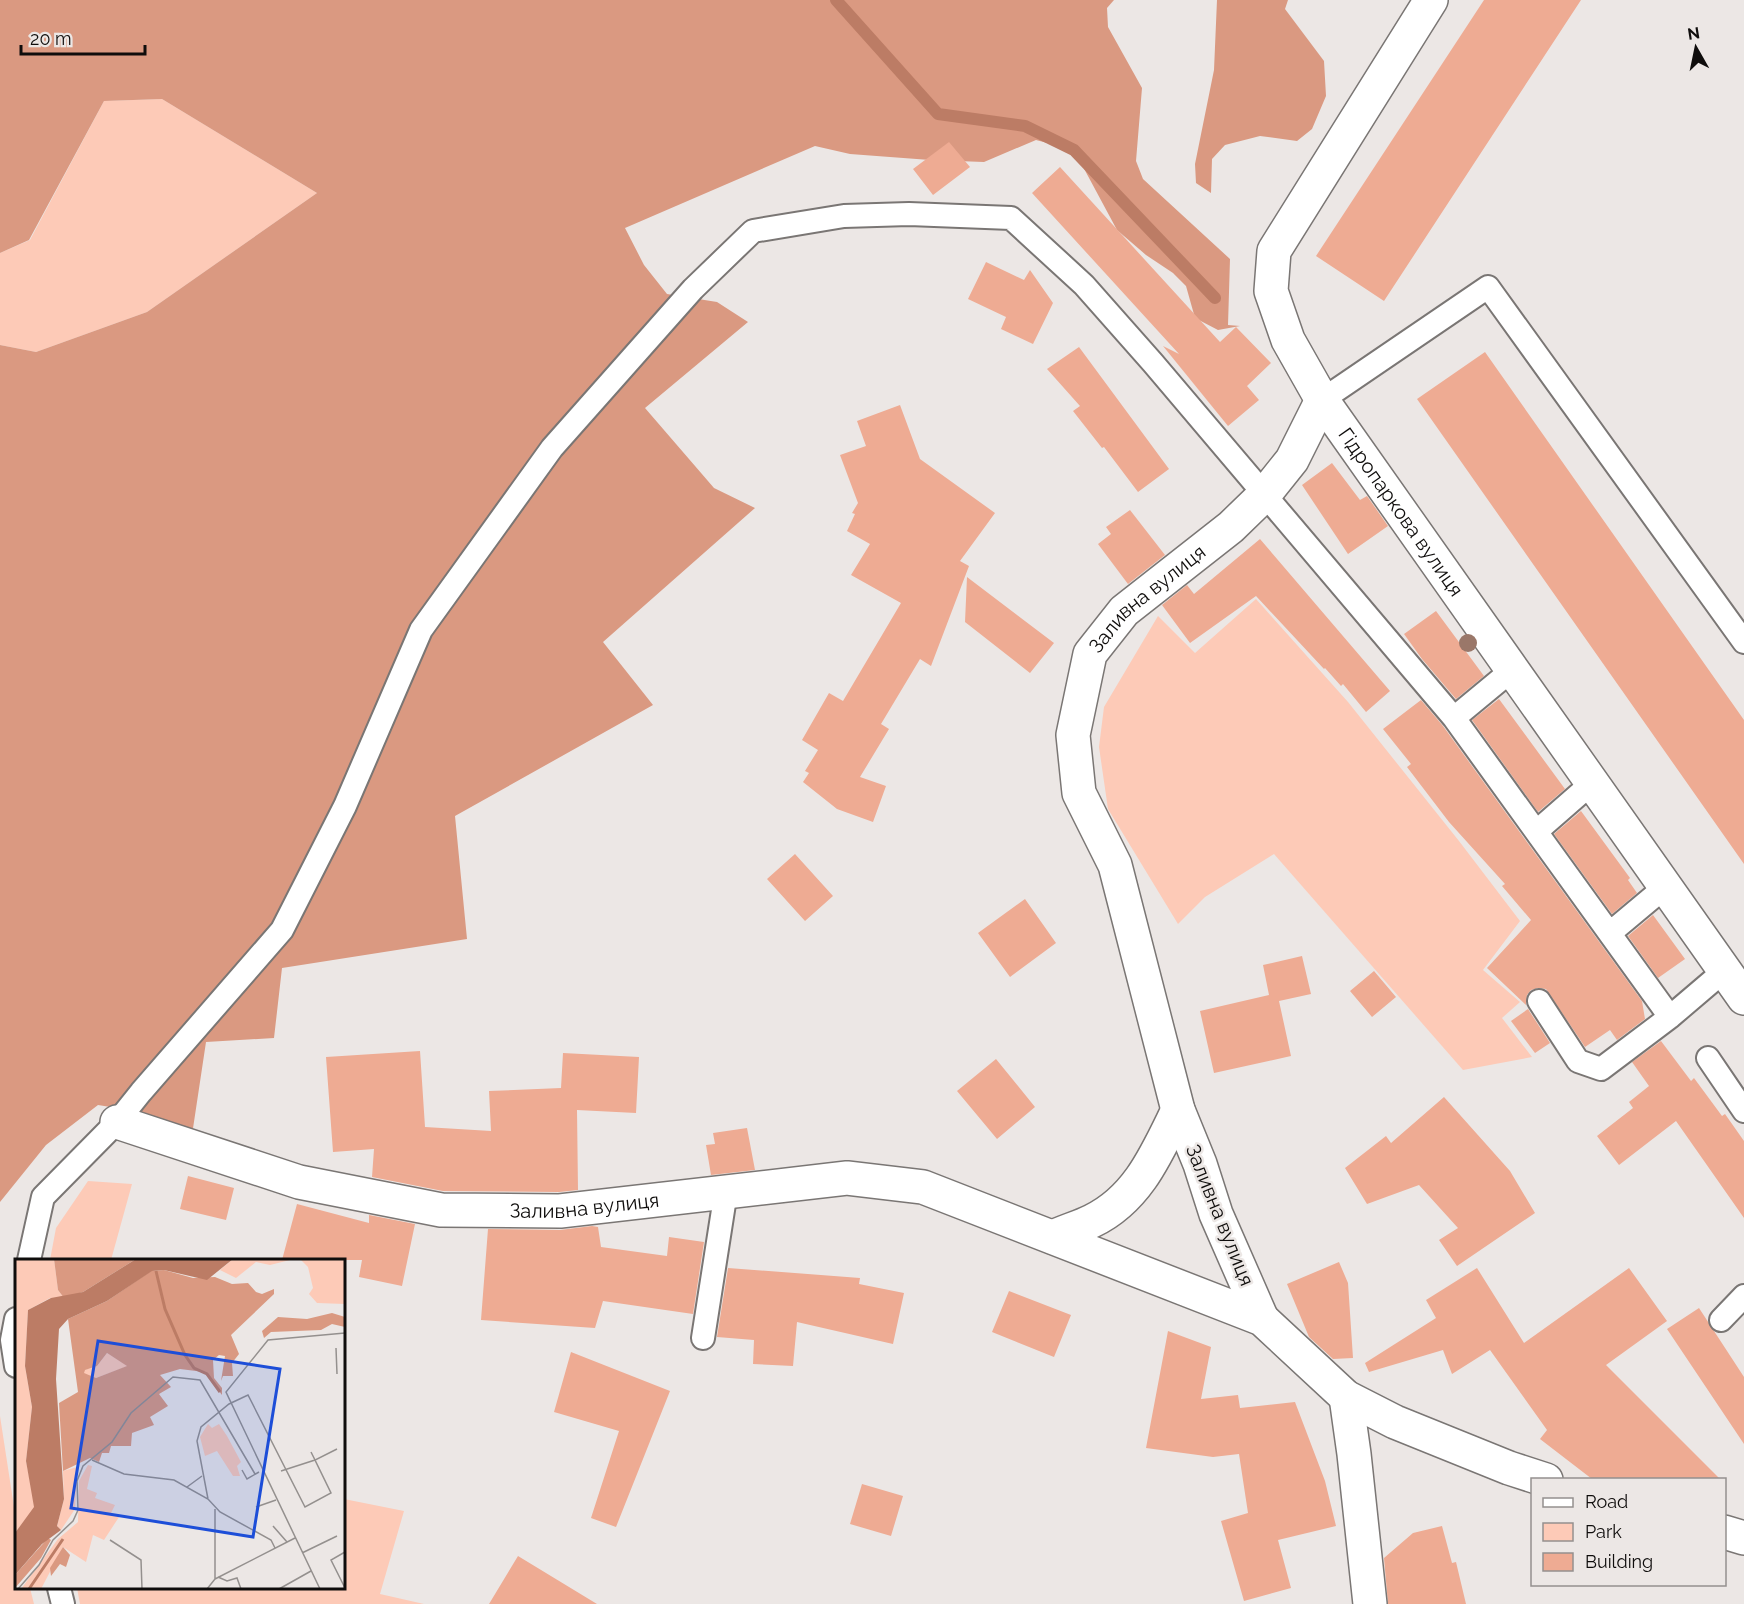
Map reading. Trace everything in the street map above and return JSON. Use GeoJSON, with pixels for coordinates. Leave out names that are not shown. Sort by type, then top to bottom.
{"type":"FeatureCollection","features":[{"type":"Feature","properties":{"kind":"street","name":"Гідропаркова вулиця"},"geometry":{"type":"LineString","coordinates":[[1431,0],[1274,251],[1271,291],[1288,340],[1322,400],[1744,998]]}},
{"type":"Feature","properties":{"kind":"street","name":"Заливна вулиця"},"geometry":{"type":"LineString","coordinates":[[1262,1319],[1216,1214],[1200,1164],[1178,1110],[1115,865],[1079,793],[1073,735],[1090,654],[1124,611],[1231,527],[1264,495],[1292,460],[1322,400]]}},
{"type":"Feature","properties":{"kind":"street","name":"Заливна вулиця"},"geometry":{"type":"LineString","coordinates":[[1053,1237],[1093,1221],[1117,1205],[1136,1186],[1151,1165],[1178,1110]]}},
{"type":"Feature","properties":{"kind":"street","name":"Заливна вулиця"},"geometry":{"type":"LineString","coordinates":[[117,1122],[299,1182],[441,1210],[560,1211],[847,1178],[922,1187],[1262,1319],[1346,1397],[1395,1422],[1509,1468],[1543,1478]]}},
{"type":"Feature","properties":{"kind":"street"},"geometry":{"type":"LineString","coordinates":[[1346,1397],[1370,1604]]}},
{"type":"Feature","properties":{"kind":"street"},"geometry":{"type":"LineString","coordinates":[[1726,1533],[1744,1538]]}},
{"type":"Feature","properties":{"kind":"lane"},"geometry":{"type":"LineString","coordinates":[[29,1259],[43,1197],[117,1122],[282,930],[345,806],[421,630],[552,448],[693,290],[753,231],[844,216],[909,214],[1011,218],[1084,285],[1454,718],[1671,1017]]}},
{"type":"Feature","properties":{"kind":"lane"},"geometry":{"type":"LineString","coordinates":[[1322,400],[1488,287],[1744,642]]}},
{"type":"Feature","properties":{"kind":"lane"},"geometry":{"type":"LineString","coordinates":[[1454,718],[1512,670]]}},
{"type":"Feature","properties":{"kind":"lane"},"geometry":{"type":"LineString","coordinates":[[1537,831],[1592,783]]}},
{"type":"Feature","properties":{"kind":"lane"},"geometry":{"type":"LineString","coordinates":[[1610,933],[1665,886]]}},
{"type":"Feature","properties":{"kind":"lane"},"geometry":{"type":"LineString","coordinates":[[1539,1001],[1578,1061],[1601,1069],[1671,1017],[1724,971]]}},
{"type":"Feature","properties":{"kind":"lane"},"geometry":{"type":"LineString","coordinates":[[1708,1058],[1744,1111]]}},
{"type":"Feature","properties":{"kind":"lane"},"geometry":{"type":"LineString","coordinates":[[703,1338],[726,1191]]}},
{"type":"Feature","properties":{"kind":"lane"},"geometry":{"type":"LineString","coordinates":[[1721,1320],[1744,1296]]}},
{"type":"Feature","properties":{"kind":"lane"},"geometry":{"type":"LineString","coordinates":[[15,1324],[12,1340],[15,1360]]}},
{"type":"Feature","properties":{"kind":"lane"},"geometry":{"type":"LineString","coordinates":[[59,1589],[63,1604]]}},
{"type":"Feature","properties":{"kind":"green space"},"geometry":{"type":"Polygon","coordinates":[[[162,99],[317,193],[147,312],[36,352],[0,345],[0,253],[30,240],[104,101],[162,99]]]}},
{"type":"Feature","properties":{"kind":"green space"},"geometry":{"type":"Polygon","coordinates":[[[1256,599],[1348,702],[1520,921],[1483,970],[1520,1002],[1502,1018],[1532,1057],[1463,1070],[1274,854],[1205,897],[1178,924],[1108,809],[1099,747],[1104,707],[1158,616],[1195,653],[1256,599]]]}},
{"type":"Feature","properties":{"kind":"green space"},"geometry":{"type":"Polygon","coordinates":[[[88,1181],[132,1184],[111,1259],[50,1259],[56,1228],[88,1181]]]}},
{"type":"Feature","properties":{"kind":"green space"},"geometry":{"type":"Polygon","coordinates":[[[0,1416],[15,1514],[15,1589],[30,1589],[34,1604],[0,1604],[0,1416]]]}},
{"type":"Feature","properties":{"kind":"green space"},"geometry":{"type":"Polygon","coordinates":[[[345,1499],[404,1511],[380,1594],[424,1604],[80,1604],[77,1589],[345,1589],[345,1499]]]}},
{"type":"Feature","properties":{"kind":"shaded area"},"geometry":{"type":"Polygon","coordinates":[[[0,0],[1114,0],[1107,8],[1108,27],[1142,88],[1136,161],[1143,179],[1230,259],[1228,325],[1240,326],[1218,330],[1195,318],[1186,286],[1173,273],[1146,255],[1117,230],[1074,150],[1036,140],[984,162],[850,154],[815,146],[625,228],[644,265],[667,294],[717,302],[748,322],[645,408],[714,488],[755,508],[603,642],[653,705],[455,816],[467,939],[282,968],[274,1038],[206,1042],[192,1135],[129,1110],[98,1105],[46,1145],[0,1202],[0,345],[36,352],[147,312],[317,193],[162,99],[104,101],[29,240],[0,253],[0,0]]]}},
{"type":"Feature","properties":{"kind":"shaded area"},"geometry":{"type":"Polygon","coordinates":[[[1217,0],[1288,0],[1285,9],[1324,61],[1326,96],[1312,129],[1297,141],[1260,136],[1225,145],[1212,159],[1211,193],[1196,183],[1195,164],[1214,70],[1217,0]]]}},
{"type":"Feature","properties":{"kind":"building"},"geometry":{"type":"Polygon","coordinates":[[[1484,0],[1581,0],[1384,301],[1316,256],[1484,0]]]}},
{"type":"Feature","properties":{"kind":"building"},"geometry":{"type":"Polygon","coordinates":[[[949,142],[970,167],[933,195],[913,169],[949,142]]]}},
{"type":"Feature","properties":{"kind":"building"},"geometry":{"type":"Polygon","coordinates":[[[1060,167],[1220,342],[1236,327],[1271,363],[1247,386],[1259,400],[1228,426],[1163,346],[1179,354],[1032,193],[1060,167]]]}},
{"type":"Feature","properties":{"kind":"building"},"geometry":{"type":"Polygon","coordinates":[[[986,262],[1024,280],[1030,270],[1053,303],[1033,344],[1001,329],[1006,317],[968,299],[986,262]]]}},
{"type":"Feature","properties":{"kind":"building"},"geometry":{"type":"Polygon","coordinates":[[[1079,347],[1169,469],[1138,492],[1073,411],[1080,406],[1047,369],[1079,347]]]}},
{"type":"Feature","properties":{"kind":"building"},"geometry":{"type":"Polygon","coordinates":[[[1485,352],[1744,720],[1744,864],[1417,399],[1485,352]]]}},
{"type":"Feature","properties":{"kind":"building"},"geometry":{"type":"Polygon","coordinates":[[[900,405],[920,459],[995,513],[960,561],[969,566],[931,666],[920,659],[881,724],[889,729],[860,777],[886,786],[873,822],[837,809],[803,782],[809,773],[805,771],[818,750],[802,740],[829,693],[843,701],[901,603],[851,575],[870,544],[847,531],[855,514],[852,513],[858,503],[840,455],[866,446],[857,421],[900,405]]]}},
{"type":"Feature","properties":{"kind":"building"},"geometry":{"type":"Polygon","coordinates":[[[1332,463],[1360,500],[1367,496],[1388,526],[1348,554],[1302,485],[1332,463]]]}},
{"type":"Feature","properties":{"kind":"building"},"geometry":{"type":"Polygon","coordinates":[[[1130,510],[1165,555],[1128,584],[1098,544],[1111,534],[1106,527],[1130,510]]]}},
{"type":"Feature","properties":{"kind":"building"},"geometry":{"type":"Polygon","coordinates":[[[1260,539],[1390,691],[1366,712],[1343,684],[1341,686],[1324,669],[1256,596],[1190,643],[1162,605],[1187,585],[1194,594],[1260,539]]]}},
{"type":"Feature","properties":{"kind":"building"},"geometry":{"type":"Polygon","coordinates":[[[967,577],[1054,643],[1030,673],[965,622],[967,577]]]}},
{"type":"Feature","properties":{"kind":"building"},"geometry":{"type":"Polygon","coordinates":[[[1436,611],[1484,676],[1456,699],[1404,634],[1436,611]]]}},
{"type":"Feature","properties":{"kind":"building"},"geometry":{"type":"Polygon","coordinates":[[[1499,699],[1565,789],[1538,812],[1472,720],[1499,699]]]}},
{"type":"Feature","properties":{"kind":"building"},"geometry":{"type":"Polygon","coordinates":[[[1421,700],[1443,726],[1642,1001],[1645,1019],[1617,1040],[1610,1030],[1585,1047],[1546,989],[1531,990],[1527,995],[1526,1005],[1487,968],[1531,920],[1502,886],[1505,884],[1449,822],[1407,767],[1411,764],[1383,729],[1421,700]]]}},
{"type":"Feature","properties":{"kind":"building"},"geometry":{"type":"Polygon","coordinates":[[[1581,811],[1630,878],[1628,880],[1637,893],[1612,914],[1554,834],[1581,811]]]}},
{"type":"Feature","properties":{"kind":"building"},"geometry":{"type":"Polygon","coordinates":[[[795,854],[833,896],[805,921],[767,879],[795,854]]]}},
{"type":"Feature","properties":{"kind":"building"},"geometry":{"type":"Polygon","coordinates":[[[1025,899],[1056,943],[1010,977],[978,933],[1025,899]]]}},
{"type":"Feature","properties":{"kind":"building"},"geometry":{"type":"Polygon","coordinates":[[[1653,915],[1685,959],[1658,978],[1628,936],[1653,915]]]}},
{"type":"Feature","properties":{"kind":"building"},"geometry":{"type":"Polygon","coordinates":[[[1302,956],[1311,994],[1279,1001],[1291,1056],[1214,1073],[1200,1011],[1269,995],[1263,965],[1302,956]]]}},
{"type":"Feature","properties":{"kind":"building"},"geometry":{"type":"Polygon","coordinates":[[[1374,971],[1396,997],[1372,1017],[1350,991],[1374,971]]]}},
{"type":"Feature","properties":{"kind":"building"},"geometry":{"type":"Polygon","coordinates":[[[1528,1009],[1550,1043],[1535,1053],[1511,1021],[1528,1009]]]}},
{"type":"Feature","properties":{"kind":"building"},"geometry":{"type":"Polygon","coordinates":[[[1661,1041],[1691,1081],[1694,1078],[1722,1116],[1725,1114],[1744,1141],[1744,1218],[1676,1121],[1619,1165],[1597,1136],[1633,1108],[1629,1102],[1649,1086],[1632,1062],[1661,1041]]]}},
{"type":"Feature","properties":{"kind":"building"},"geometry":{"type":"Polygon","coordinates":[[[420,1051],[425,1127],[491,1131],[489,1091],[561,1088],[563,1053],[639,1057],[636,1113],[577,1110],[578,1190],[559,1192],[443,1191],[372,1177],[374,1149],[333,1152],[326,1057],[420,1051]]]}},
{"type":"Feature","properties":{"kind":"building"},"geometry":{"type":"Polygon","coordinates":[[[996,1059],[1035,1107],[997,1139],[957,1091],[996,1059]]]}},
{"type":"Feature","properties":{"kind":"building"},"geometry":{"type":"Polygon","coordinates":[[[1444,1097],[1510,1171],[1535,1213],[1457,1266],[1439,1240],[1458,1228],[1419,1185],[1367,1204],[1345,1168],[1386,1136],[1391,1143],[1444,1097]]]}},
{"type":"Feature","properties":{"kind":"building"},"geometry":{"type":"Polygon","coordinates":[[[747,1128],[755,1170],[711,1175],[706,1145],[715,1144],[713,1133],[747,1128]]]}},
{"type":"Feature","properties":{"kind":"building"},"geometry":{"type":"Polygon","coordinates":[[[188,1176],[234,1188],[226,1220],[180,1209],[188,1176]]]}},
{"type":"Feature","properties":{"kind":"building"},"geometry":{"type":"Polygon","coordinates":[[[297,1204],[369,1223],[369,1215],[415,1224],[402,1286],[359,1277],[362,1260],[282,1259],[297,1204]]]}},
{"type":"Feature","properties":{"kind":"building"},"geometry":{"type":"Polygon","coordinates":[[[598,1227],[601,1247],[667,1256],[669,1237],[704,1242],[693,1314],[603,1301],[595,1328],[481,1320],[488,1229],[560,1230],[598,1227]]]}},
{"type":"Feature","properties":{"kind":"building"},"geometry":{"type":"Polygon","coordinates":[[[1339,1262],[1348,1283],[1353,1358],[1333,1359],[1309,1337],[1287,1284],[1339,1262]]]}},
{"type":"Feature","properties":{"kind":"building"},"geometry":{"type":"Polygon","coordinates":[[[728,1268],[860,1278],[859,1284],[904,1293],[893,1344],[797,1322],[793,1366],[753,1364],[754,1340],[717,1337],[728,1268]]]}},
{"type":"Feature","properties":{"kind":"building"},"geometry":{"type":"Polygon","coordinates":[[[1477,1268],[1524,1343],[1629,1268],[1667,1321],[1606,1365],[1719,1478],[1591,1478],[1540,1439],[1547,1430],[1490,1350],[1452,1374],[1443,1350],[1369,1372],[1365,1363],[1436,1318],[1426,1300],[1477,1268]]]}},
{"type":"Feature","properties":{"kind":"building"},"geometry":{"type":"Polygon","coordinates":[[[1009,1291],[1071,1315],[1054,1357],[992,1332],[1009,1291]]]}},
{"type":"Feature","properties":{"kind":"building"},"geometry":{"type":"Polygon","coordinates":[[[1699,1308],[1744,1377],[1744,1444],[1667,1329],[1699,1308]]]}},
{"type":"Feature","properties":{"kind":"building"},"geometry":{"type":"Polygon","coordinates":[[[1168,1331],[1211,1347],[1201,1399],[1238,1395],[1240,1408],[1295,1402],[1325,1481],[1336,1526],[1278,1540],[1291,1588],[1244,1601],[1221,1521],[1248,1513],[1239,1454],[1213,1457],[1146,1448],[1168,1331]]]}},
{"type":"Feature","properties":{"kind":"building"},"geometry":{"type":"Polygon","coordinates":[[[571,1352],[670,1391],[616,1527],[591,1518],[619,1431],[554,1412],[571,1352]]]}},
{"type":"Feature","properties":{"kind":"building"},"geometry":{"type":"Polygon","coordinates":[[[862,1484],[903,1496],[891,1536],[850,1524],[862,1484]]]}},
{"type":"Feature","properties":{"kind":"building"},"geometry":{"type":"Polygon","coordinates":[[[1442,1526],[1452,1563],[1456,1562],[1466,1604],[1388,1604],[1384,1558],[1413,1533],[1442,1526]]]}},
{"type":"Feature","properties":{"kind":"building"},"geometry":{"type":"Polygon","coordinates":[[[518,1556],[597,1604],[489,1604],[518,1556]]]}},
{"type":"Feature","properties":{"kind":"waterway"},"geometry":{"type":"LineString","coordinates":[[836,0],[938,114],[1025,126],[1074,150],[1215,298]]}}]}
